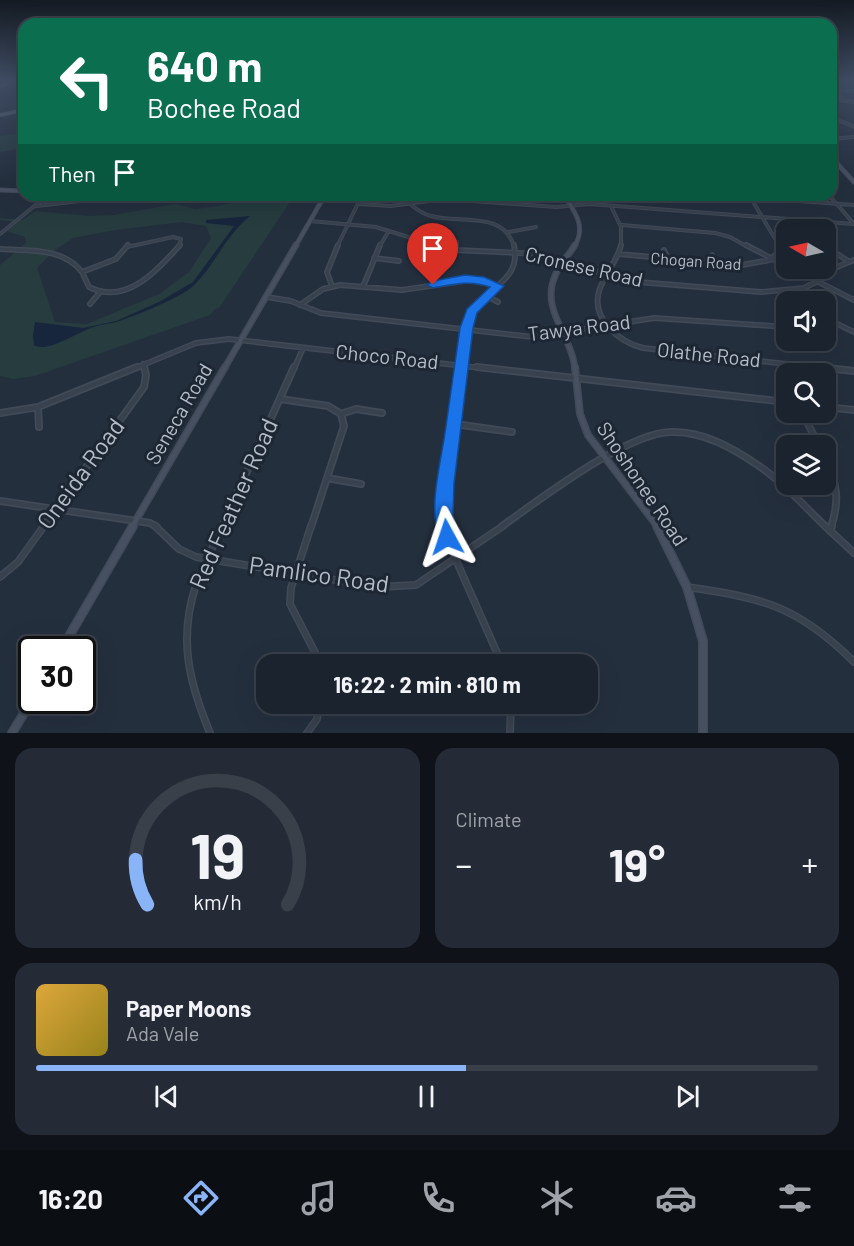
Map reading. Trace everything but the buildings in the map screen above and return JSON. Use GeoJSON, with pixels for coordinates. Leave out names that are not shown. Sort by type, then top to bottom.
{"type":"FeatureCollection","features":[{"type":"Feature","properties":{"kind":"street"},"geometry":{"type":"LineString","coordinates":[[837,120],[854,127]]}},
{"type":"Feature","properties":{"kind":"street"},"geometry":{"type":"LineString","coordinates":[[837,139],[854,137]]}},
{"type":"Feature","properties":{"kind":"street"},"geometry":{"type":"LineString","coordinates":[[849,139],[854,142]]}},
{"type":"Feature","properties":{"kind":"street"},"geometry":{"type":"LineString","coordinates":[[837,164],[854,182]]}},
{"type":"Feature","properties":{"kind":"street"},"geometry":{"type":"LineString","coordinates":[[0,190],[18,191]]}},
{"type":"Feature","properties":{"kind":"street"},"geometry":{"type":"LineString","coordinates":[[0,234],[42,201]]}},
{"type":"Feature","properties":{"kind":"street"},"geometry":{"type":"LineString","coordinates":[[37,206],[81,201]]}},
{"type":"Feature","properties":{"kind":"street","name":"Seneca Road"},"geometry":{"type":"LineString","coordinates":[[69,636],[322,201]]}},
{"type":"Feature","properties":{"kind":"street"},"geometry":{"type":"LineString","coordinates":[[332,286],[327,272],[359,201]]}},
{"type":"Feature","properties":{"kind":"street"},"geometry":{"type":"LineString","coordinates":[[358,204],[391,206],[421,201]]}},
{"type":"Feature","properties":{"kind":"street"},"geometry":{"type":"LineString","coordinates":[[477,201],[523,205],[610,205],[854,224]]}},
{"type":"Feature","properties":{"kind":"street","name":"Shoshonee Road"},"geometry":{"type":"LineString","coordinates":[[568,201],[578,216],[581,229],[578,241],[554,277],[550,306],[574,358],[582,420],[588,435],[657,526],[687,587],[703,641],[703,733]]}},
{"type":"Feature","properties":{"kind":"street"},"geometry":{"type":"LineString","coordinates":[[752,201],[781,249],[773,259]]}},
{"type":"Feature","properties":{"kind":"street"},"geometry":{"type":"LineString","coordinates":[[803,201],[854,205]]}},
{"type":"Feature","properties":{"kind":"street"},"geometry":{"type":"LineString","coordinates":[[834,201],[854,224]]}},
{"type":"Feature","properties":{"kind":"street"},"geometry":{"type":"LineString","coordinates":[[410,204],[417,210],[434,217],[484,221],[500,226],[509,232],[513,240],[513,259],[508,277],[471,312],[466,328],[444,515],[447,537],[498,654]]}},
{"type":"Feature","properties":{"kind":"street"},"geometry":{"type":"LineString","coordinates":[[607,325],[598,308],[597,294],[619,254],[622,225],[610,205]]}},
{"type":"Feature","properties":{"kind":"street","name":"Cronese Road"},"geometry":{"type":"LineString","coordinates":[[310,221],[389,230],[421,242],[455,250],[539,254],[626,281],[761,292],[776,291]]}},
{"type":"Feature","properties":{"kind":"street"},"geometry":{"type":"LineString","coordinates":[[622,225],[715,233],[730,237],[776,261]]}},
{"type":"Feature","properties":{"kind":"street"},"geometry":{"type":"LineString","coordinates":[[509,232],[536,227]]}},
{"type":"Feature","properties":{"kind":"street"},"geometry":{"type":"LineString","coordinates":[[363,287],[374,258],[389,230]]}},
{"type":"Feature","properties":{"kind":"street"},"geometry":{"type":"LineString","coordinates":[[0,249],[67,257],[77,264],[90,288],[101,291],[122,289],[150,277],[181,244],[181,239],[172,237],[128,245],[116,259],[82,272]]}},
{"type":"Feature","properties":{"kind":"street"},"geometry":{"type":"LineString","coordinates":[[455,250],[457,242]]}},
{"type":"Feature","properties":{"kind":"street"},"geometry":{"type":"LineString","coordinates":[[664,250],[668,259]]}},
{"type":"Feature","properties":{"kind":"street"},"geometry":{"type":"LineString","coordinates":[[836,253],[848,261]]}},
{"type":"Feature","properties":{"kind":"street","name":"Chogan Road"},"geometry":{"type":"LineString","coordinates":[[619,254],[715,263],[761,264],[773,259]]}},
{"type":"Feature","properties":{"kind":"street"},"geometry":{"type":"LineString","coordinates":[[712,255],[715,263]]}},
{"type":"Feature","properties":{"kind":"street"},"geometry":{"type":"LineString","coordinates":[[374,258],[399,261]]}},
{"type":"Feature","properties":{"kind":"street","name":"Cronese Road"},"geometry":{"type":"LineString","coordinates":[[780,291],[804,288],[816,282],[830,270],[854,260]]}},
{"type":"Feature","properties":{"kind":"street"},"geometry":{"type":"LineString","coordinates":[[300,305],[332,286],[403,290],[465,278],[498,286]]}},
{"type":"Feature","properties":{"kind":"street"},"geometry":{"type":"LineString","coordinates":[[811,279],[854,300]]}},
{"type":"Feature","properties":{"kind":"street"},"geometry":{"type":"LineString","coordinates":[[90,304],[101,291]]}},
{"type":"Feature","properties":{"kind":"street"},"geometry":{"type":"LineString","coordinates":[[487,296],[498,302]]}},
{"type":"Feature","properties":{"kind":"street","name":"Tawya Road"},"geometry":{"type":"LineString","coordinates":[[267,297],[280,298],[321,313],[533,337],[654,318],[776,326]]}},
{"type":"Feature","properties":{"kind":"street"},"geometry":{"type":"LineString","coordinates":[[836,323],[854,332]]}},
{"type":"Feature","properties":{"kind":"street","name":"Olathe Road"},"geometry":{"type":"LineString","coordinates":[[607,325],[621,340],[643,348],[854,370]]}},
{"type":"Feature","properties":{"kind":"street","name":"Choco Road"},"geometry":{"type":"LineString","coordinates":[[0,413],[38,407],[196,343],[220,340],[776,401]]}},
{"type":"Feature","properties":{"kind":"street","name":"Red Feather Road"},"geometry":{"type":"LineString","coordinates":[[210,733],[189,679],[187,650],[189,618],[195,585],[303,348]]}},
{"type":"Feature","properties":{"kind":"street","name":"Oneida Road"},"geometry":{"type":"LineString","coordinates":[[0,577],[18,562],[144,387],[146,375],[142,364]]}},
{"type":"Feature","properties":{"kind":"street"},"geometry":{"type":"LineString","coordinates":[[280,399],[328,406],[341,414],[344,426],[295,572],[290,603],[316,654]]}},
{"type":"Feature","properties":{"kind":"street"},"geometry":{"type":"LineString","coordinates":[[38,407],[39,427]]}},
{"type":"Feature","properties":{"kind":"street"},"geometry":{"type":"LineString","coordinates":[[836,408],[854,410]]}},
{"type":"Feature","properties":{"kind":"street"},"geometry":{"type":"LineString","coordinates":[[341,414],[356,409],[382,413]]}},
{"type":"Feature","properties":{"kind":"street"},"geometry":{"type":"LineString","coordinates":[[454,424],[512,432]]}},
{"type":"Feature","properties":{"kind":"street","name":"Pamlico Road"},"geometry":{"type":"LineString","coordinates":[[0,501],[136,520],[161,528],[171,542],[186,554],[206,559],[378,587],[416,585],[456,560],[567,480],[642,438],[670,432],[723,444],[761,467],[854,554]]}},
{"type":"Feature","properties":{"kind":"street"},"geometry":{"type":"LineString","coordinates":[[327,478],[361,484]]}},
{"type":"Feature","properties":{"kind":"street"},"geometry":{"type":"LineString","coordinates":[[830,531],[839,500],[836,484]]}},
{"type":"Feature","properties":{"kind":"street"},"geometry":{"type":"LineString","coordinates":[[687,587],[748,596],[789,611],[836,643],[854,663]]}},
{"type":"Feature","properties":{"kind":"street"},"geometry":{"type":"LineString","coordinates":[[12,733],[24,714]]}},
{"type":"Feature","properties":{"kind":"street"},"geometry":{"type":"LineString","coordinates":[[308,733],[317,714]]}},
{"type":"Feature","properties":{"kind":"street"},"geometry":{"type":"LineString","coordinates":[[510,733],[511,714]]}},
{"type":"Feature","properties":{"kind":"green space"},"geometry":{"type":"Polygon","coordinates":[[[18,134],[18,149],[0,152],[0,136],[18,134]]]}},
{"type":"Feature","properties":{"kind":"green space"},"geometry":{"type":"Polygon","coordinates":[[[237,201],[291,201],[219,308],[210,315],[35,376],[13,379],[0,376],[0,265],[26,243],[25,237],[7,231],[18,222],[0,220],[0,218],[22,220],[36,211],[90,216],[113,215],[176,204],[195,209],[237,201]],[[182,222],[115,230],[73,238],[55,250],[37,268],[55,322],[87,324],[159,294],[189,272],[211,238],[206,226],[182,222]]]}},
{"type":"Feature","properties":{"kind":"water"},"geometry":{"type":"Polygon","coordinates":[[[250,216],[233,233],[200,279],[186,291],[144,312],[116,322],[99,325],[47,347],[34,345],[35,322],[83,328],[116,321],[159,302],[193,282],[234,226],[206,223],[206,220],[250,216]]]}},
{"type":"Feature","properties":{"kind":"route"},"geometry":{"type":"LineString","coordinates":[[433,285],[465,278],[498,286],[471,312],[466,328],[446,484],[444,515],[447,537]]}}]}
